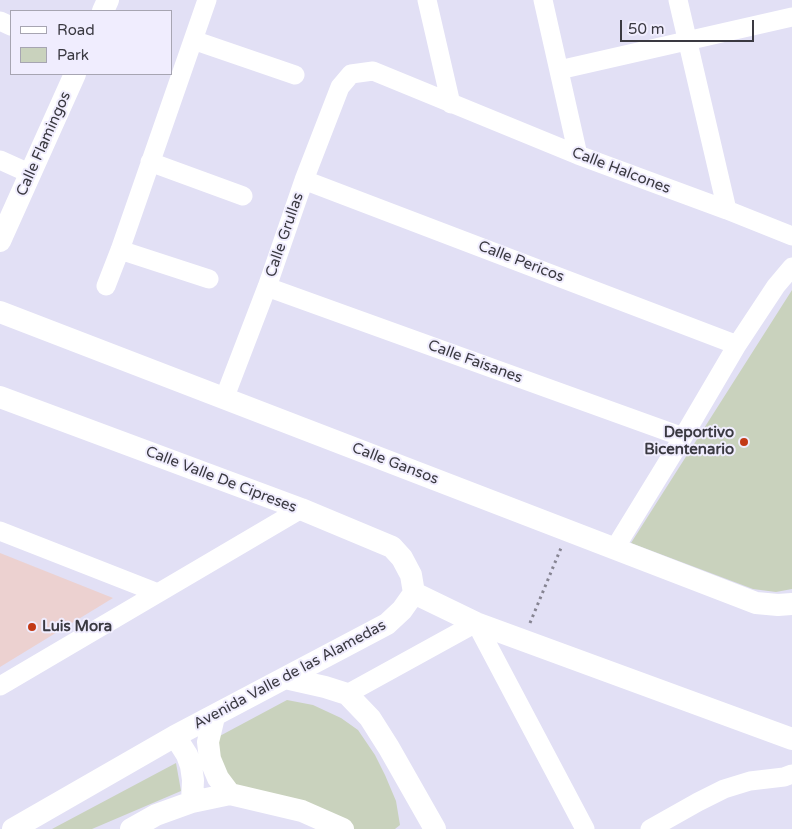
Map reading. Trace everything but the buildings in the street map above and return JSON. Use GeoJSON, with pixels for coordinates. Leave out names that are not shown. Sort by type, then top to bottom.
{"type":"FeatureCollection","features":[{"type":"Feature","properties":{"kind":"street"},"geometry":{"type":"LineString","coordinates":[[106,286],[207,0]]}},
{"type":"Feature","properties":{"kind":"street"},"geometry":{"type":"LineString","coordinates":[[427,0],[452,104]]}},
{"type":"Feature","properties":{"kind":"street"},"geometry":{"type":"LineString","coordinates":[[542,0],[578,155]]}},
{"type":"Feature","properties":{"kind":"street"},"geometry":{"type":"LineString","coordinates":[[678,0],[727,210]]}},
{"type":"Feature","properties":{"kind":"street"},"geometry":{"type":"LineString","coordinates":[[559,70],[792,17]]}},
{"type":"Feature","properties":{"kind":"street"},"geometry":{"type":"LineString","coordinates":[[193,40],[295,74]]}},
{"type":"Feature","properties":{"kind":"street","name":"Calle Halcones"},"geometry":{"type":"LineString","coordinates":[[351,74],[373,71],[578,155],[792,236]]}},
{"type":"Feature","properties":{"kind":"street","name":"Calle Grullas"},"geometry":{"type":"LineString","coordinates":[[224,399],[340,87],[351,74]]}},
{"type":"Feature","properties":{"kind":"street","name":"Calle Flamingos"},"geometry":{"type":"LineString","coordinates":[[0,241],[75,75]]}},
{"type":"Feature","properties":{"kind":"street"},"geometry":{"type":"LineString","coordinates":[[0,160],[31,174]]}},
{"type":"Feature","properties":{"kind":"street"},"geometry":{"type":"LineString","coordinates":[[150,162],[243,196]]}},
{"type":"Feature","properties":{"kind":"street","name":"Calle Pericos"},"geometry":{"type":"LineString","coordinates":[[304,180],[737,345]]}},
{"type":"Feature","properties":{"kind":"street"},"geometry":{"type":"LineString","coordinates":[[120,250],[209,279]]}},
{"type":"Feature","properties":{"kind":"street"},"geometry":{"type":"LineString","coordinates":[[615,548],[737,345],[776,286],[792,267]]}},
{"type":"Feature","properties":{"kind":"street","name":"Calle Faisanes"},"geometry":{"type":"LineString","coordinates":[[266,287],[683,437]]}},
{"type":"Feature","properties":{"kind":"street","name":"Calle Gansos"},"geometry":{"type":"LineString","coordinates":[[0,312],[756,603],[792,604]]}},
{"type":"Feature","properties":{"kind":"street","name":"Calle Valle De Cipreses"},"geometry":{"type":"LineString","coordinates":[[0,397],[392,546],[402,558],[411,575],[414,592]]}},
{"type":"Feature","properties":{"kind":"street"},"geometry":{"type":"LineString","coordinates":[[0,686],[301,510]]}},
{"type":"Feature","properties":{"kind":"street"},"geometry":{"type":"LineString","coordinates":[[0,531],[158,593]]}},
{"type":"Feature","properties":{"kind":"street"},"geometry":{"type":"LineString","coordinates":[[414,592],[476,623],[792,739]]}},
{"type":"Feature","properties":{"kind":"street","name":"Avenida Valle de las Alamedas"},"geometry":{"type":"LineString","coordinates":[[13,829],[175,736],[387,624],[402,610],[414,592]]}},
{"type":"Feature","properties":{"kind":"street"},"geometry":{"type":"LineString","coordinates":[[347,694],[476,623]]}},
{"type":"Feature","properties":{"kind":"street"},"geometry":{"type":"LineString","coordinates":[[476,623],[586,829]]}},
{"type":"Feature","properties":{"kind":"street"},"geometry":{"type":"LineString","coordinates":[[284,678],[347,694],[370,718],[380,733],[435,829]]}},
{"type":"Feature","properties":{"kind":"street"},"geometry":{"type":"LineString","coordinates":[[214,717],[208,742],[210,759],[218,778],[230,794]]}},
{"type":"Feature","properties":{"kind":"street"},"geometry":{"type":"LineString","coordinates":[[175,736],[187,755],[191,766],[193,780],[192,802]]}},
{"type":"Feature","properties":{"kind":"street"},"geometry":{"type":"LineString","coordinates":[[650,829],[724,789],[750,781],[784,777],[792,774]]}},
{"type":"Feature","properties":{"kind":"street"},"geometry":{"type":"LineString","coordinates":[[131,829],[156,815],[192,802],[230,794],[302,812],[343,829]]}},
{"type":"Feature","properties":{"kind":"path"},"geometry":{"type":"LineString","coordinates":[[523,640],[568,530]]}},
{"type":"Feature","properties":{"kind":"shaded area","name":"Luis Mora"},"geometry":{"type":"Polygon","coordinates":[[[0,553],[113,598],[0,667],[0,553]]]}},
{"type":"Feature","properties":{"kind":"green space","name":"Deportivo Bicentenario"},"geometry":{"type":"Polygon","coordinates":[[[792,290],[792,589],[776,592],[753,589],[631,543],[792,290]]]}},
{"type":"Feature","properties":{"kind":"green space"},"geometry":{"type":"Polygon","coordinates":[[[287,700],[313,705],[341,718],[358,730],[375,755],[385,775],[396,801],[400,825],[395,829],[351,829],[226,784],[216,738],[287,700]]]}},
{"type":"Feature","properties":{"kind":"green space"},"geometry":{"type":"Polygon","coordinates":[[[176,763],[181,791],[92,829],[52,829],[176,763]]]}},
{"type":"Feature","properties":{"kind":"place","name":"Deportivo Bicentenario"},"geometry":{"type":"Point","coordinates":[744,442]}},
{"type":"Feature","properties":{"kind":"place","name":"Luis Mora"},"geometry":{"type":"Point","coordinates":[32,627]}}]}
